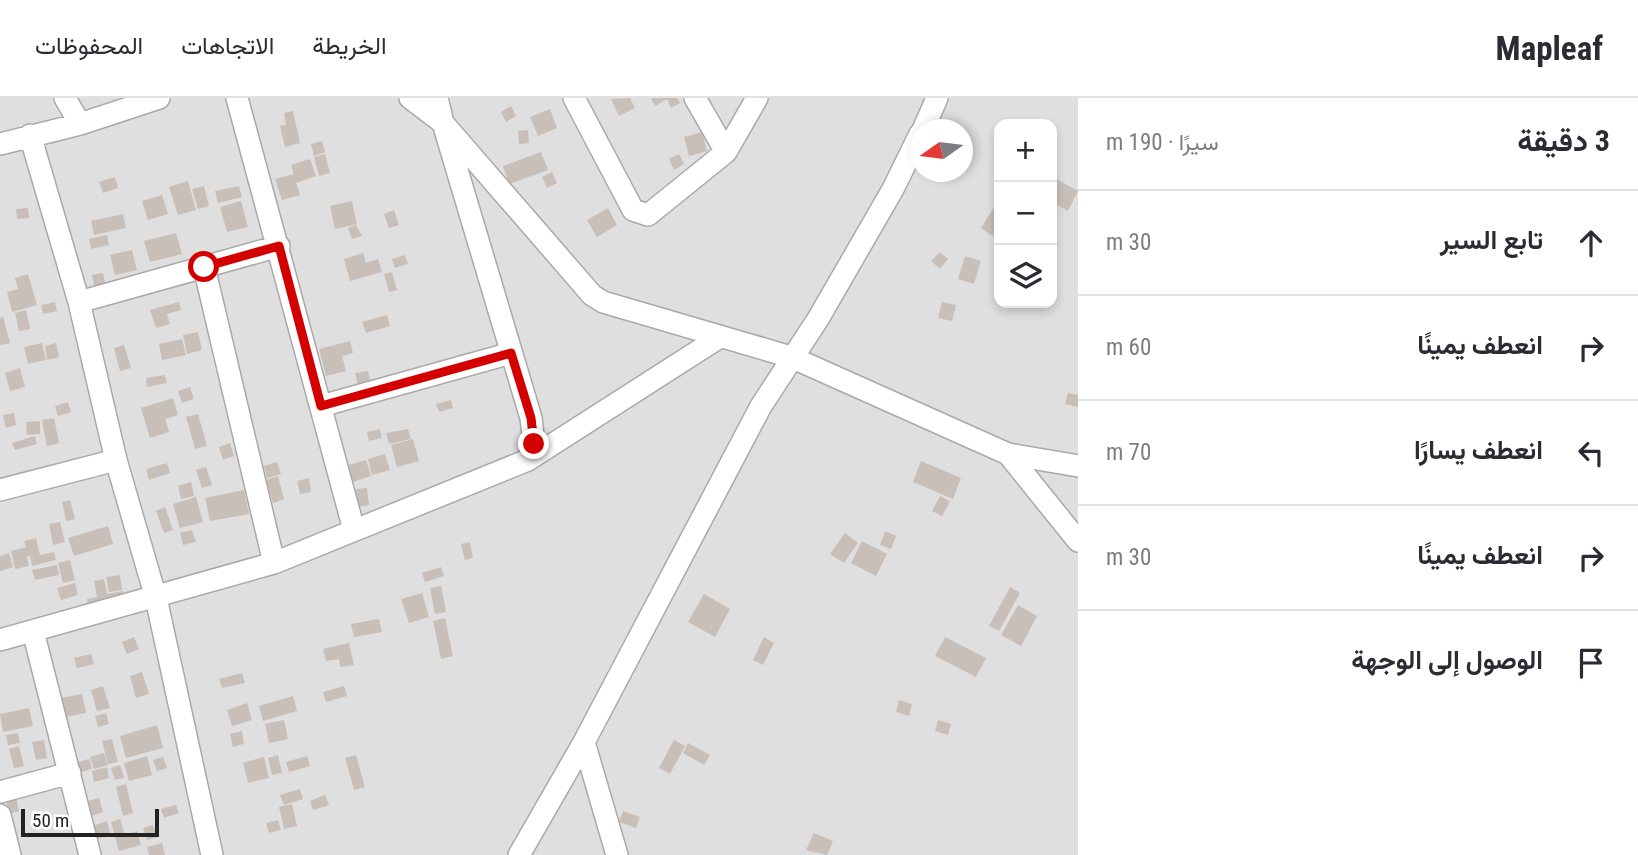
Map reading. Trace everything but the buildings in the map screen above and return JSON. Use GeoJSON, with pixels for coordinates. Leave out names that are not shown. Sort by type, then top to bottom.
{"type":"FeatureCollection","features":[{"type":"Feature","properties":{"kind":"street"},"geometry":{"type":"LineString","coordinates":[[65,98],[80,124]]}},
{"type":"Feature","properties":{"kind":"street"},"geometry":{"type":"LineString","coordinates":[[0,144],[80,124],[159,98]]}},
{"type":"Feature","properties":{"kind":"street"},"geometry":{"type":"LineString","coordinates":[[237,98],[354,530]]}},
{"type":"Feature","properties":{"kind":"street"},"geometry":{"type":"LineString","coordinates":[[410,98],[443,123],[592,295],[614,308],[791,357],[1008,454],[1078,466]]}},
{"type":"Feature","properties":{"kind":"street"},"geometry":{"type":"LineString","coordinates":[[437,98],[531,418],[534,444],[528,460]]}},
{"type":"Feature","properties":{"kind":"street"},"geometry":{"type":"LineString","coordinates":[[574,98],[633,210],[648,215],[726,152],[757,98]]}},
{"type":"Feature","properties":{"kind":"street"},"geometry":{"type":"LineString","coordinates":[[695,98],[726,152]]}},
{"type":"Feature","properties":{"kind":"street"},"geometry":{"type":"LineString","coordinates":[[928,119],[937,98]]}},
{"type":"Feature","properties":{"kind":"street"},"geometry":{"type":"LineString","coordinates":[[30,135],[79,302],[116,460],[156,598],[212,855]]}},
{"type":"Feature","properties":{"kind":"street"},"geometry":{"type":"LineString","coordinates":[[519,855],[584,741],[761,406],[818,319],[910,156]]}},
{"type":"Feature","properties":{"kind":"street"},"geometry":{"type":"LineString","coordinates":[[79,302],[279,246]]}},
{"type":"Feature","properties":{"kind":"street"},"geometry":{"type":"LineString","coordinates":[[204,267],[274,563]]}},
{"type":"Feature","properties":{"kind":"street"},"geometry":{"type":"LineString","coordinates":[[0,640],[274,563],[528,460],[720,337]]}},
{"type":"Feature","properties":{"kind":"street"},"geometry":{"type":"LineString","coordinates":[[321,406],[511,353]]}},
{"type":"Feature","properties":{"kind":"street"},"geometry":{"type":"LineString","coordinates":[[1008,454],[1078,541]]}},
{"type":"Feature","properties":{"kind":"street"},"geometry":{"type":"LineString","coordinates":[[0,491],[116,460]]}},
{"type":"Feature","properties":{"kind":"street"},"geometry":{"type":"LineString","coordinates":[[33,631],[90,855]]}},
{"type":"Feature","properties":{"kind":"street"},"geometry":{"type":"LineString","coordinates":[[584,741],[617,855]]}},
{"type":"Feature","properties":{"kind":"street"},"geometry":{"type":"LineString","coordinates":[[0,792],[70,773]]}},
{"type":"Feature","properties":{"kind":"street"},"geometry":{"type":"LineString","coordinates":[[0,815],[10,855]]}},
{"type":"Feature","properties":{"kind":"shaded area"},"geometry":{"type":"Polygon","coordinates":[[[0,98],[1078,98],[1078,855],[0,855],[0,98]]]}},
{"type":"Feature","properties":{"kind":"route"},"geometry":{"type":"LineString","coordinates":[[204,267],[279,246],[321,406],[511,353],[531,418],[534,444]]}}]}
